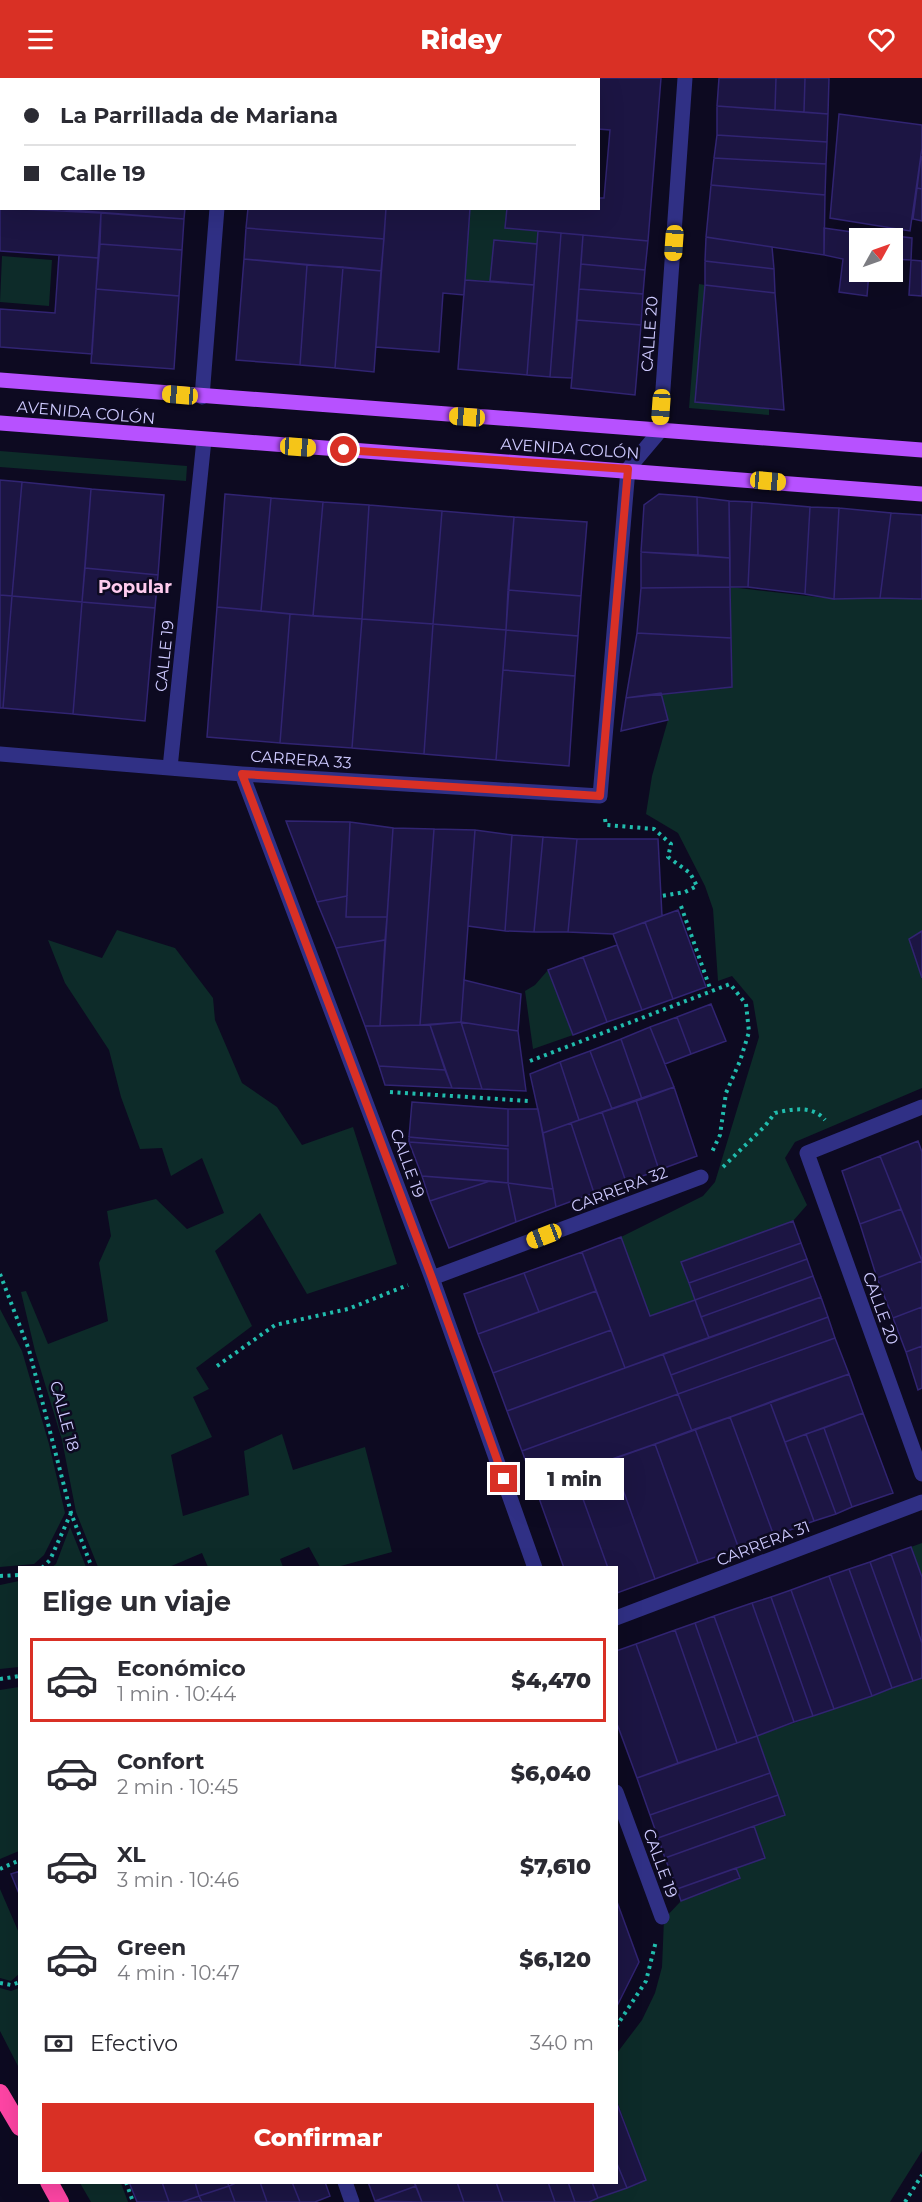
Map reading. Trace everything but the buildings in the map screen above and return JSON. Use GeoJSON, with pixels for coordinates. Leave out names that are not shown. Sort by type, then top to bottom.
{"type":"FeatureCollection","features":[{"type":"Feature","properties":{"kind":"highway"},"geometry":{"type":"LineString","coordinates":[[0,2092],[18,2124]]}},
{"type":"Feature","properties":{"kind":"highway"},"geometry":{"type":"LineString","coordinates":[[50,2184],[60,2202]]}},
{"type":"Feature","properties":{"kind":"main road","name":"AVENIDA COLÓN"},"geometry":{"type":"LineString","coordinates":[[0,381],[922,450]]}},
{"type":"Feature","properties":{"kind":"main road","name":"AVENIDA COLÓN"},"geometry":{"type":"LineString","coordinates":[[0,423],[204,440],[628,469],[922,494]]}},
{"type":"Feature","properties":{"kind":"street","name":"CALLE 20"},"geometry":{"type":"LineString","coordinates":[[660,431],[686,78]]}},
{"type":"Feature","properties":{"kind":"street"},"geometry":{"type":"LineString","coordinates":[[202,397],[218,210]]}},
{"type":"Feature","properties":{"kind":"street"},"geometry":{"type":"LineString","coordinates":[[600,796],[628,469],[660,431]]}},
{"type":"Feature","properties":{"kind":"street","name":"CALLE 19"},"geometry":{"type":"LineString","coordinates":[[170,768],[204,440]]}},
{"type":"Feature","properties":{"kind":"street","name":"CARRERA 33"},"geometry":{"type":"LineString","coordinates":[[0,754],[242,774],[600,796]]}},
{"type":"Feature","properties":{"kind":"street","name":"CALLE 19"},"geometry":{"type":"LineString","coordinates":[[242,774],[432,1278],[534,1566]]}},
{"type":"Feature","properties":{"kind":"street"},"geometry":{"type":"LineString","coordinates":[[838,1141],[922,1107]]}},
{"type":"Feature","properties":{"kind":"street","name":"CALLE 20"},"geometry":{"type":"LineString","coordinates":[[838,1141],[807,1153],[922,1474]]}},
{"type":"Feature","properties":{"kind":"street","name":"CARRERA 32"},"geometry":{"type":"LineString","coordinates":[[432,1278],[701,1177]]}},
{"type":"Feature","properties":{"kind":"street","name":"CARRERA 31"},"geometry":{"type":"LineString","coordinates":[[618,1617],[922,1502]]}},
{"type":"Feature","properties":{"kind":"street","name":"CALLE 19"},"geometry":{"type":"LineString","coordinates":[[618,1797],[662,1917]]}},
{"type":"Feature","properties":{"kind":"street"},"geometry":{"type":"LineString","coordinates":[[346,2184],[352,2202]]}},
{"type":"Feature","properties":{"kind":"path"},"geometry":{"type":"LineString","coordinates":[[600,796],[606,825],[654,829],[671,844],[668,856],[690,873],[697,886],[686,892],[661,896]]}},
{"type":"Feature","properties":{"kind":"path"},"geometry":{"type":"LineString","coordinates":[[681,906],[711,991]]}},
{"type":"Feature","properties":{"kind":"path"},"geometry":{"type":"LineString","coordinates":[[530,1061],[730,984],[746,1004],[749,1032],[740,1061],[726,1093],[720,1135],[701,1177]]}},
{"type":"Feature","properties":{"kind":"path"},"geometry":{"type":"LineString","coordinates":[[362,1090],[529,1101]]}},
{"type":"Feature","properties":{"kind":"path"},"geometry":{"type":"LineString","coordinates":[[701,1177],[727,1166],[775,1113],[807,1109],[820,1114],[838,1141]]}},
{"type":"Feature","properties":{"kind":"path","name":"CALLE 18"},"geometry":{"type":"LineString","coordinates":[[0,1274],[29,1350],[71,1513],[91,1566]]}},
{"type":"Feature","properties":{"kind":"path"},"geometry":{"type":"LineString","coordinates":[[218,1366],[274,1325],[348,1309],[432,1278]]}},
{"type":"Feature","properties":{"kind":"path"},"geometry":{"type":"LineString","coordinates":[[44,1566],[50,1560],[71,1513]]}},
{"type":"Feature","properties":{"kind":"path"},"geometry":{"type":"LineString","coordinates":[[0,1576],[18,1575]]}},
{"type":"Feature","properties":{"kind":"path"},"geometry":{"type":"LineString","coordinates":[[0,1679],[18,1676]]}},
{"type":"Feature","properties":{"kind":"path"},"geometry":{"type":"LineString","coordinates":[[0,1869],[18,1861]]}},
{"type":"Feature","properties":{"kind":"path","name":"CALLE 19"},"geometry":{"type":"LineString","coordinates":[[618,2024],[646,1981],[662,1917]]}},
{"type":"Feature","properties":{"kind":"path"},"geometry":{"type":"LineString","coordinates":[[0,1983],[11,1985],[18,1983]]}},
{"type":"Feature","properties":{"kind":"path"},"geometry":{"type":"LineString","coordinates":[[904,2202],[922,2175]]}},
{"type":"Feature","properties":{"kind":"path"},"geometry":{"type":"LineString","coordinates":[[127,2184],[133,2202]]}},
{"type":"Feature","properties":{"kind":"green space"},"geometry":{"type":"Polygon","coordinates":[[[470,210],[507,210],[505,228],[538,231],[537,244],[494,240],[490,281],[465,280],[470,210]]]}},
{"type":"Feature","properties":{"kind":"green space"},"geometry":{"type":"Polygon","coordinates":[[[2,256],[52,260],[49,306],[0,302],[2,256]]]}},
{"type":"Feature","properties":{"kind":"green space"},"geometry":{"type":"Polygon","coordinates":[[[699,284],[705,285],[695,402],[769,408],[769,415],[689,408],[699,284]]]}},
{"type":"Feature","properties":{"kind":"green space"},"geometry":{"type":"Polygon","coordinates":[[[0,451],[187,466],[186,481],[0,467],[0,451]]]}},
{"type":"Feature","properties":{"kind":"green space"},"geometry":{"type":"Polygon","coordinates":[[[730,587],[834,599],[922,599],[922,931],[909,939],[922,978],[922,1088],[795,1142],[785,1158],[807,1205],[793,1221],[681,1262],[695,1300],[650,1316],[621,1237],[703,1196],[715,1182],[759,1037],[753,1001],[732,976],[718,981],[713,909],[705,886],[678,833],[646,814],[652,776],[668,720],[661,693],[732,687],[730,587]]]}},
{"type":"Feature","properties":{"kind":"green space"},"geometry":{"type":"Polygon","coordinates":[[[117,930],[175,948],[213,998],[215,1020],[242,1083],[277,1107],[302,1145],[353,1127],[397,1264],[307,1294],[260,1213],[215,1251],[252,1326],[196,1368],[209,1389],[193,1397],[212,1437],[171,1455],[183,1516],[249,1495],[244,1451],[282,1434],[293,1470],[365,1447],[392,1552],[341,1566],[319,1566],[309,1547],[280,1559],[283,1566],[208,1566],[202,1553],[171,1566],[98,1566],[76,1512],[62,1440],[35,1351],[21,1292],[26,1291],[48,1344],[108,1321],[99,1263],[111,1236],[107,1211],[156,1199],[187,1229],[224,1213],[202,1158],[171,1176],[162,1148],[140,1149],[121,1097],[109,1050],[65,983],[48,940],[102,958],[117,930]]]}},
{"type":"Feature","properties":{"kind":"green space"},"geometry":{"type":"Polygon","coordinates":[[[548,970],[573,1035],[533,1049],[525,991],[535,985],[548,970]]]}},
{"type":"Feature","properties":{"kind":"green space"},"geometry":{"type":"Polygon","coordinates":[[[0,1309],[22,1351],[49,1444],[65,1513],[44,1555],[34,1564],[0,1567],[0,1309]]]}},
{"type":"Feature","properties":{"kind":"green space"},"geometry":{"type":"Polygon","coordinates":[[[70,1527],[86,1566],[53,1566],[70,1527]]]}},
{"type":"Feature","properties":{"kind":"green space"},"geometry":{"type":"Polygon","coordinates":[[[922,1543],[922,1577],[911,1547],[922,1543]]]}},
{"type":"Feature","properties":{"kind":"green space"},"geometry":{"type":"Polygon","coordinates":[[[18,1581],[18,1667],[0,1669],[0,1585],[18,1581]]]}},
{"type":"Feature","properties":{"kind":"green space"},"geometry":{"type":"Polygon","coordinates":[[[922,1678],[922,2151],[890,2202],[588,2202],[646,2180],[618,2104],[618,2052],[642,2020],[655,1993],[662,1967],[664,1919],[681,1901],[740,1878],[736,1868],[765,1858],[754,1826],[785,1815],[757,1736],[922,1678]]]}},
{"type":"Feature","properties":{"kind":"green space"},"geometry":{"type":"Polygon","coordinates":[[[18,1687],[18,1851],[0,1859],[0,1690],[18,1687]]]}},
{"type":"Feature","properties":{"kind":"green space"},"geometry":{"type":"Polygon","coordinates":[[[0,1889],[18,1931],[18,1975],[11,1981],[0,1978],[0,1889]]]}},
{"type":"Feature","properties":{"kind":"green space"},"geometry":{"type":"Polygon","coordinates":[[[0,1988],[11,1991],[18,1988],[18,2066],[0,2031],[0,1988]]]}},
{"type":"Feature","properties":{"kind":"green space"},"geometry":{"type":"Polygon","coordinates":[[[81,2184],[121,2184],[128,2202],[91,2202],[81,2184]]]}},
{"type":"Feature","properties":{"kind":"district","name":"Popular"},"geometry":{"type":"Point","coordinates":[135,587]}},
{"type":"Feature","properties":{"kind":"route"},"geometry":{"type":"LineString","coordinates":[[344,450],[597,469],[628,469],[600,796],[242,774],[432,1278],[504,1479]]}}]}
